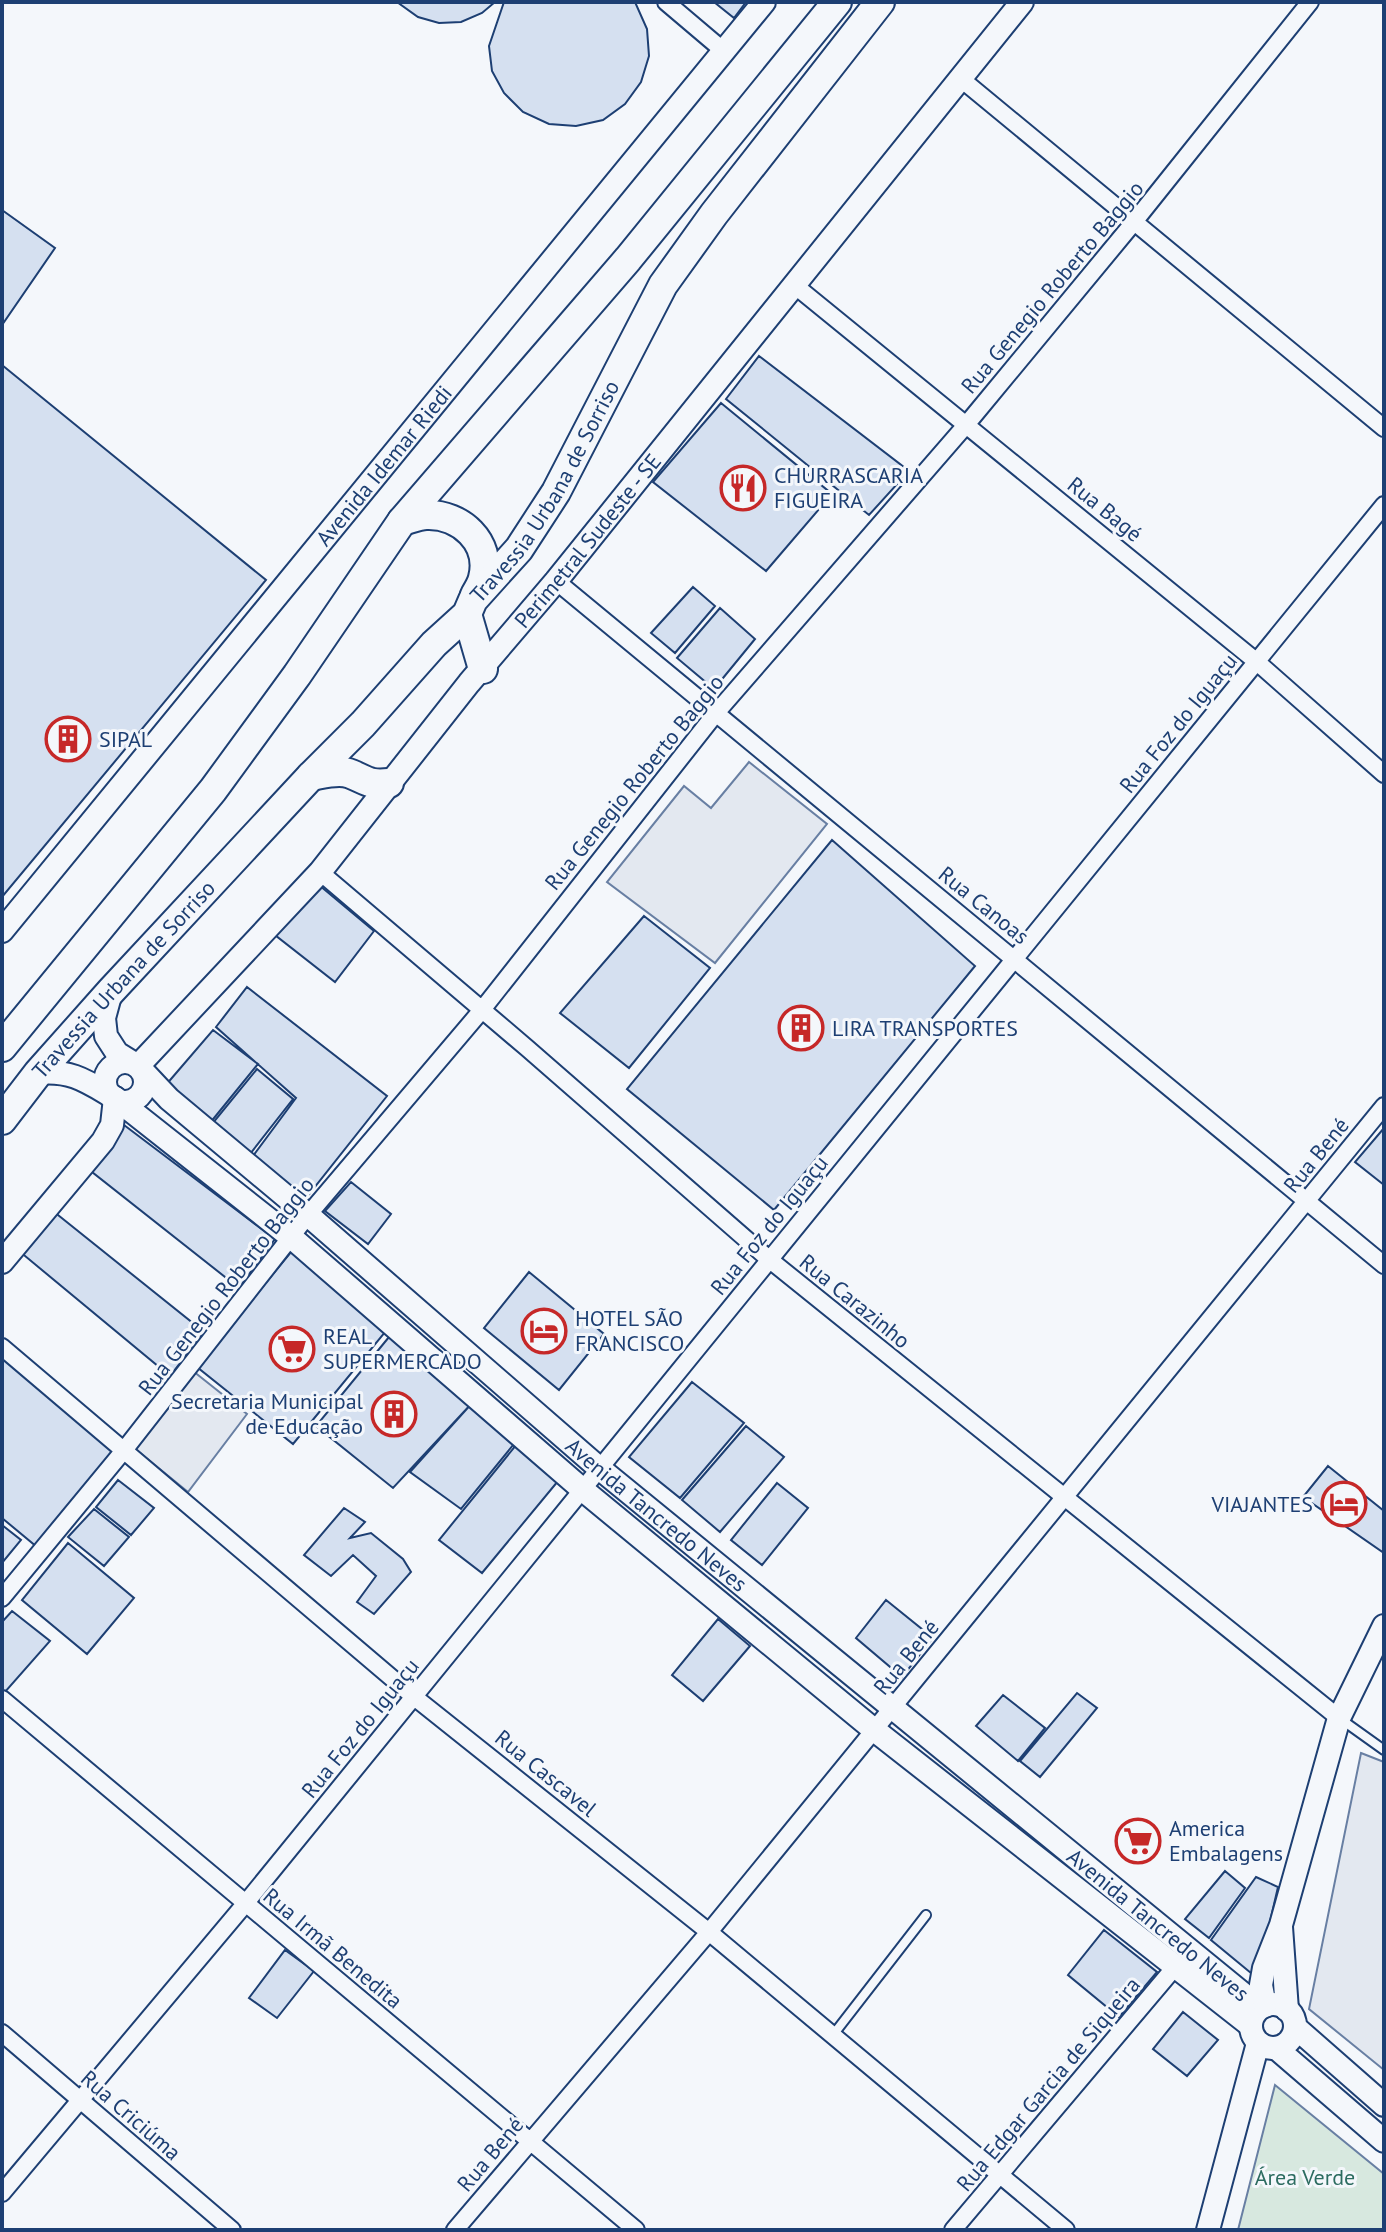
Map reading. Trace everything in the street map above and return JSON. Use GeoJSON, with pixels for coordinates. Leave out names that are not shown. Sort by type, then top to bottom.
{"type":"FeatureCollection","features":[{"type":"Feature","properties":{"kind":"highway","name":"Travessia Urbana de Sorriso"},"geometry":{"type":"LineString","coordinates":[[2,1047],[213,790],[297,675],[402,521],[628,259],[837,2]]}},
{"type":"Feature","properties":{"kind":"highway","name":"Travessia Urbana de Sorriso"},"geometry":{"type":"LineString","coordinates":[[2,1120],[38,1073],[111,991],[363,724],[519,549],[556,492],[663,285],[714,214],[880,2]]}},
{"type":"Feature","properties":{"kind":"highway"},"geometry":{"type":"LineString","coordinates":[[402,521],[425,515],[450,517],[471,530],[483,552],[484,577],[470,607],[483,669]]}},
{"type":"Feature","properties":{"kind":"highway"},"geometry":{"type":"LineString","coordinates":[[311,776],[337,771],[350,773],[374,785],[389,783]]}},
{"type":"Feature","properties":{"kind":"street"},"geometry":{"type":"LineString","coordinates":[[666,2],[725,52]]}},
{"type":"Feature","properties":{"kind":"street","name":"Avenida Idemar Riedi"},"geometry":{"type":"LineString","coordinates":[[2,931],[764,2]]}},
{"type":"Feature","properties":{"kind":"street","name":"Perimetral Sudeste - SE"},"geometry":{"type":"LineString","coordinates":[[138,1066],[320,872],[1022,2]]}},
{"type":"Feature","properties":{"kind":"street","name":"Rua Genegio Roberto Baggio"},"geometry":{"type":"LineString","coordinates":[[2,1598],[125,1449],[308,1215],[481,1011],[716,713],[966,425],[1310,2]]}},
{"type":"Feature","properties":{"kind":"street"},"geometry":{"type":"LineString","coordinates":[[960,78],[1384,428]]}},
{"type":"Feature","properties":{"kind":"street","name":"Rua Bagé"},"geometry":{"type":"LineString","coordinates":[[793,284],[1257,662],[1384,774]]}},
{"type":"Feature","properties":{"kind":"street","name":"Rua Foz do Iguaçu"},"geometry":{"type":"LineString","coordinates":[[2,2193],[245,1904],[1384,505]]}},
{"type":"Feature","properties":{"kind":"street","name":"Rua Canoas"},"geometry":{"type":"LineString","coordinates":[[556,581],[1384,1265]]}},
{"type":"Feature","properties":{"kind":"street","name":"Rua Carazinho"},"geometry":{"type":"LineString","coordinates":[[320,872],[770,1260],[1339,1718]]}},
{"type":"Feature","properties":{"kind":"street","name":"Avenida Tancredo Neves"},"geometry":{"type":"LineString","coordinates":[[111,991],[104,1018],[106,1036],[117,1053],[138,1066],[169,1099],[308,1215],[599,1468],[894,1706],[1270,2024],[1384,2141]]}},
{"type":"Feature","properties":{"kind":"street"},"geometry":{"type":"LineString","coordinates":[[2,1262],[103,1141],[112,1125],[115,1098],[105,1082],[109,1070],[120,1062],[138,1066]]}},
{"type":"Feature","properties":{"kind":"street","name":"Avenida Tancredo Neves"},"geometry":{"type":"LineString","coordinates":[[38,1073],[59,1071],[115,1098],[291,1237],[583,1490],[873,1729],[1175,1967],[1270,2024],[1384,2105]]}},
{"type":"Feature","properties":{"kind":"street","name":"Rua Bené"},"geometry":{"type":"LineString","coordinates":[[455,2230],[709,1932],[1384,1106]]}},
{"type":"Feature","properties":{"kind":"street","name":"Rua Cascavel"},"geometry":{"type":"LineString","coordinates":[[2,1347],[413,1696],[709,1932],[1066,2230]]}},
{"type":"Feature","properties":{"kind":"street"},"geometry":{"type":"LineString","coordinates":[[1208,2230],[1270,2024],[1261,1985],[1264,1968],[1281,1925],[1339,1718],[1384,1626]]}},
{"type":"Feature","properties":{"kind":"street","name":"Rua Irmã Benedita"},"geometry":{"type":"LineString","coordinates":[[2,1699],[636,2230]]}},
{"type":"Feature","properties":{"kind":"street","name":"Rua Edgar Garcia de Siqueira"},"geometry":{"type":"LineString","coordinates":[[953,2230],[1175,1967]]}},
{"type":"Feature","properties":{"kind":"street","name":"Rua Criciúma"},"geometry":{"type":"LineString","coordinates":[[2,2033],[232,2230]]}},
{"type":"Feature","properties":{"kind":"lane"},"geometry":{"type":"LineString","coordinates":[[1339,1718],[1384,1750]]}},
{"type":"Feature","properties":{"kind":"lane"},"geometry":{"type":"LineString","coordinates":[[833,2035],[926,1915]]}},
{"type":"Feature","properties":{"kind":"green space","name":"Área Verde"},"geometry":{"type":"Polygon","coordinates":[[[1275,2085],[1384,2174],[1384,2230],[1238,2230],[1275,2085]]]}},
{"type":"Feature","properties":{"kind":"shaded area"},"geometry":{"type":"Polygon","coordinates":[[[749,762],[827,824],[715,963],[607,882],[684,786],[711,808],[749,762]]]}},
{"type":"Feature","properties":{"kind":"shaded area"},"geometry":{"type":"Polygon","coordinates":[[[193,1371],[247,1414],[188,1492],[134,1448],[193,1371]]]}},
{"type":"Feature","properties":{"kind":"shaded area"},"geometry":{"type":"Polygon","coordinates":[[[1361,1753],[1384,1762],[1384,2070],[1309,2009],[1361,1753]]]}},
{"type":"Feature","properties":{"kind":"building"},"geometry":{"type":"Polygon","coordinates":[[[397,2],[495,2],[482,13],[461,22],[439,23],[418,17],[397,2]]]}},
{"type":"Feature","properties":{"kind":"building"},"geometry":{"type":"Polygon","coordinates":[[[504,2],[635,2],[647,29],[649,56],[641,82],[625,104],[603,120],[576,126],[549,124],[523,112],[504,93],[492,71],[489,46],[504,2]]]}},
{"type":"Feature","properties":{"kind":"building"},"geometry":{"type":"Polygon","coordinates":[[[714,2],[746,2],[734,18],[714,2]]]}},
{"type":"Feature","properties":{"kind":"building"},"geometry":{"type":"Polygon","coordinates":[[[2,210],[55,248],[2,325],[2,210]]]}},
{"type":"Feature","properties":{"kind":"building"},"geometry":{"type":"Polygon","coordinates":[[[759,356],[909,471],[869,515],[726,399],[759,356]]]}},
{"type":"Feature","properties":{"kind":"building","name":"SIPAL"},"geometry":{"type":"Polygon","coordinates":[[[2,365],[266,580],[2,897],[2,365]]]}},
{"type":"Feature","properties":{"kind":"building","name":"CHURRASCARIA FIGUEIRA"},"geometry":{"type":"Polygon","coordinates":[[[721,403],[832,494],[766,571],[653,482],[721,403]]]}},
{"type":"Feature","properties":{"kind":"building"},"geometry":{"type":"Polygon","coordinates":[[[693,587],[715,606],[675,653],[651,633],[693,587]]]}},
{"type":"Feature","properties":{"kind":"building"},"geometry":{"type":"Polygon","coordinates":[[[720,608],[755,639],[714,689],[677,658],[720,608]]]}},
{"type":"Feature","properties":{"kind":"building","name":"LIRA TRANSPORTES"},"geometry":{"type":"Polygon","coordinates":[[[832,840],[975,966],[774,1210],[627,1089],[832,840]]]}},
{"type":"Feature","properties":{"kind":"building"},"geometry":{"type":"Polygon","coordinates":[[[319,885],[374,931],[335,982],[275,935],[319,885]]]}},
{"type":"Feature","properties":{"kind":"building"},"geometry":{"type":"Polygon","coordinates":[[[644,916],[710,968],[629,1068],[560,1013],[644,916]]]}},
{"type":"Feature","properties":{"kind":"building"},"geometry":{"type":"Polygon","coordinates":[[[247,987],[387,1096],[306,1198],[253,1156],[296,1098],[216,1027],[247,987]]]}},
{"type":"Feature","properties":{"kind":"building"},"geometry":{"type":"Polygon","coordinates":[[[213,1030],[258,1064],[210,1123],[165,1086],[213,1030]]]}},
{"type":"Feature","properties":{"kind":"building"},"geometry":{"type":"Polygon","coordinates":[[[257,1069],[293,1099],[250,1154],[212,1124],[257,1069]]]}},
{"type":"Feature","properties":{"kind":"building"},"geometry":{"type":"Polygon","coordinates":[[[124,1125],[275,1239],[239,1288],[87,1168],[124,1125]]]}},
{"type":"Feature","properties":{"kind":"building"},"geometry":{"type":"Polygon","coordinates":[[[1384,1128],[1384,1185],[1355,1162],[1384,1128]]]}},
{"type":"Feature","properties":{"kind":"building"},"geometry":{"type":"Polygon","coordinates":[[[351,1182],[391,1214],[368,1244],[325,1211],[351,1182]]]}},
{"type":"Feature","properties":{"kind":"building"},"geometry":{"type":"Polygon","coordinates":[[[53,1211],[204,1332],[170,1376],[19,1251],[53,1211]]]}},
{"type":"Feature","properties":{"kind":"building","name":"REAL SUPERMERCADO"},"geometry":{"type":"Polygon","coordinates":[[[291,1252],[386,1331],[293,1444],[197,1367],[291,1252]]]}},
{"type":"Feature","properties":{"kind":"building","name":"HOTEL SÃO FRANCISCO"},"geometry":{"type":"Polygon","coordinates":[[[529,1272],[604,1334],[559,1390],[484,1328],[529,1272]]]}},
{"type":"Feature","properties":{"kind":"building","name":"Secretaria Municipal de Educação"},"geometry":{"type":"Polygon","coordinates":[[[389,1337],[473,1402],[393,1488],[316,1426],[389,1337]]]}},
{"type":"Feature","properties":{"kind":"building"},"geometry":{"type":"Polygon","coordinates":[[[2,1358],[114,1449],[37,1547],[2,1518],[2,1358]]]}},
{"type":"Feature","properties":{"kind":"building"},"geometry":{"type":"Polygon","coordinates":[[[692,1382],[744,1423],[680,1498],[629,1457],[692,1382]]]}},
{"type":"Feature","properties":{"kind":"building"},"geometry":{"type":"Polygon","coordinates":[[[473,1402],[518,1439],[461,1509],[410,1472],[473,1402]]]}},
{"type":"Feature","properties":{"kind":"building"},"geometry":{"type":"Polygon","coordinates":[[[746,1426],[784,1457],[720,1532],[682,1500],[746,1426]]]}},
{"type":"Feature","properties":{"kind":"building"},"geometry":{"type":"Polygon","coordinates":[[[521,1439],[563,1475],[482,1573],[439,1540],[521,1439]]]}},
{"type":"Feature","properties":{"kind":"building","name":"VIAJANTES"},"geometry":{"type":"Polygon","coordinates":[[[1328,1466],[1384,1511],[1384,1553],[1303,1497],[1328,1466]]]}},
{"type":"Feature","properties":{"kind":"building"},"geometry":{"type":"Polygon","coordinates":[[[118,1480],[154,1508],[131,1535],[96,1507],[118,1480]]]}},
{"type":"Feature","properties":{"kind":"building"},"geometry":{"type":"Polygon","coordinates":[[[777,1483],[808,1508],[762,1565],[731,1540],[777,1483]]]}},
{"type":"Feature","properties":{"kind":"building"},"geometry":{"type":"Polygon","coordinates":[[[344,1508],[365,1522],[350,1538],[371,1533],[403,1559],[411,1572],[374,1614],[357,1602],[376,1576],[353,1555],[331,1576],[304,1555],[344,1508]]]}},
{"type":"Feature","properties":{"kind":"building"},"geometry":{"type":"Polygon","coordinates":[[[94,1509],[129,1537],[104,1566],[68,1537],[94,1509]]]}},
{"type":"Feature","properties":{"kind":"building"},"geometry":{"type":"Polygon","coordinates":[[[2,1525],[21,1540],[2,1563],[2,1525]]]}},
{"type":"Feature","properties":{"kind":"building"},"geometry":{"type":"Polygon","coordinates":[[[68,1543],[134,1598],[87,1654],[22,1600],[68,1543]]]}},
{"type":"Feature","properties":{"kind":"building"},"geometry":{"type":"Polygon","coordinates":[[[886,1600],[933,1638],[902,1677],[856,1638],[886,1600]]]}},
{"type":"Feature","properties":{"kind":"building"},"geometry":{"type":"Polygon","coordinates":[[[12,1611],[50,1641],[5,1692],[2,1690],[2,1622],[12,1611]]]}},
{"type":"Feature","properties":{"kind":"building"},"geometry":{"type":"Polygon","coordinates":[[[718,1619],[750,1646],[703,1701],[672,1675],[718,1619]]]}},
{"type":"Feature","properties":{"kind":"building"},"geometry":{"type":"Polygon","coordinates":[[[1077,1693],[1097,1708],[1040,1777],[1020,1761],[1077,1693]]]}},
{"type":"Feature","properties":{"kind":"building"},"geometry":{"type":"Polygon","coordinates":[[[1003,1695],[1045,1728],[1018,1761],[976,1726],[1003,1695]]]}},
{"type":"Feature","properties":{"kind":"building"},"geometry":{"type":"Polygon","coordinates":[[[1225,1871],[1245,1888],[1209,1938],[1185,1919],[1225,1871]]]}},
{"type":"Feature","properties":{"kind":"building"},"geometry":{"type":"Polygon","coordinates":[[[1256,1877],[1278,1887],[1257,1978],[1211,1940],[1256,1877]]]}},
{"type":"Feature","properties":{"kind":"building"},"geometry":{"type":"Polygon","coordinates":[[[1104,1930],[1157,1972],[1119,2017],[1068,1975],[1104,1930]]]}},
{"type":"Feature","properties":{"kind":"building"},"geometry":{"type":"Polygon","coordinates":[[[285,1950],[314,1971],[277,2018],[249,1998],[285,1950]]]}},
{"type":"Feature","properties":{"kind":"building"},"geometry":{"type":"Polygon","coordinates":[[[1183,2012],[1218,2040],[1187,2076],[1153,2049],[1183,2012]]]}},
{"type":"Feature","properties":{"kind":"place","name":"CHURRASCARIA FIGUEIRA"},"geometry":{"type":"Point","coordinates":[743,488]}},
{"type":"Feature","properties":{"kind":"place","name":"SIPAL"},"geometry":{"type":"Point","coordinates":[68,739]}},
{"type":"Feature","properties":{"kind":"place","name":"LIRA TRANSPORTES"},"geometry":{"type":"Point","coordinates":[801,1028]}},
{"type":"Feature","properties":{"kind":"place","name":"HOTEL SÃO FRANCISCO"},"geometry":{"type":"Point","coordinates":[544,1331]}},
{"type":"Feature","properties":{"kind":"place","name":"REAL SUPERMERCADO"},"geometry":{"type":"Point","coordinates":[292,1349]}},
{"type":"Feature","properties":{"kind":"place","name":"Secretaria Municipal de Educação"},"geometry":{"type":"Point","coordinates":[394,1414]}},
{"type":"Feature","properties":{"kind":"place","name":"VIAJANTES"},"geometry":{"type":"Point","coordinates":[1344,1504]}},
{"type":"Feature","properties":{"kind":"place","name":"America Embalagens"},"geometry":{"type":"Point","coordinates":[1138,1841]}}]}
